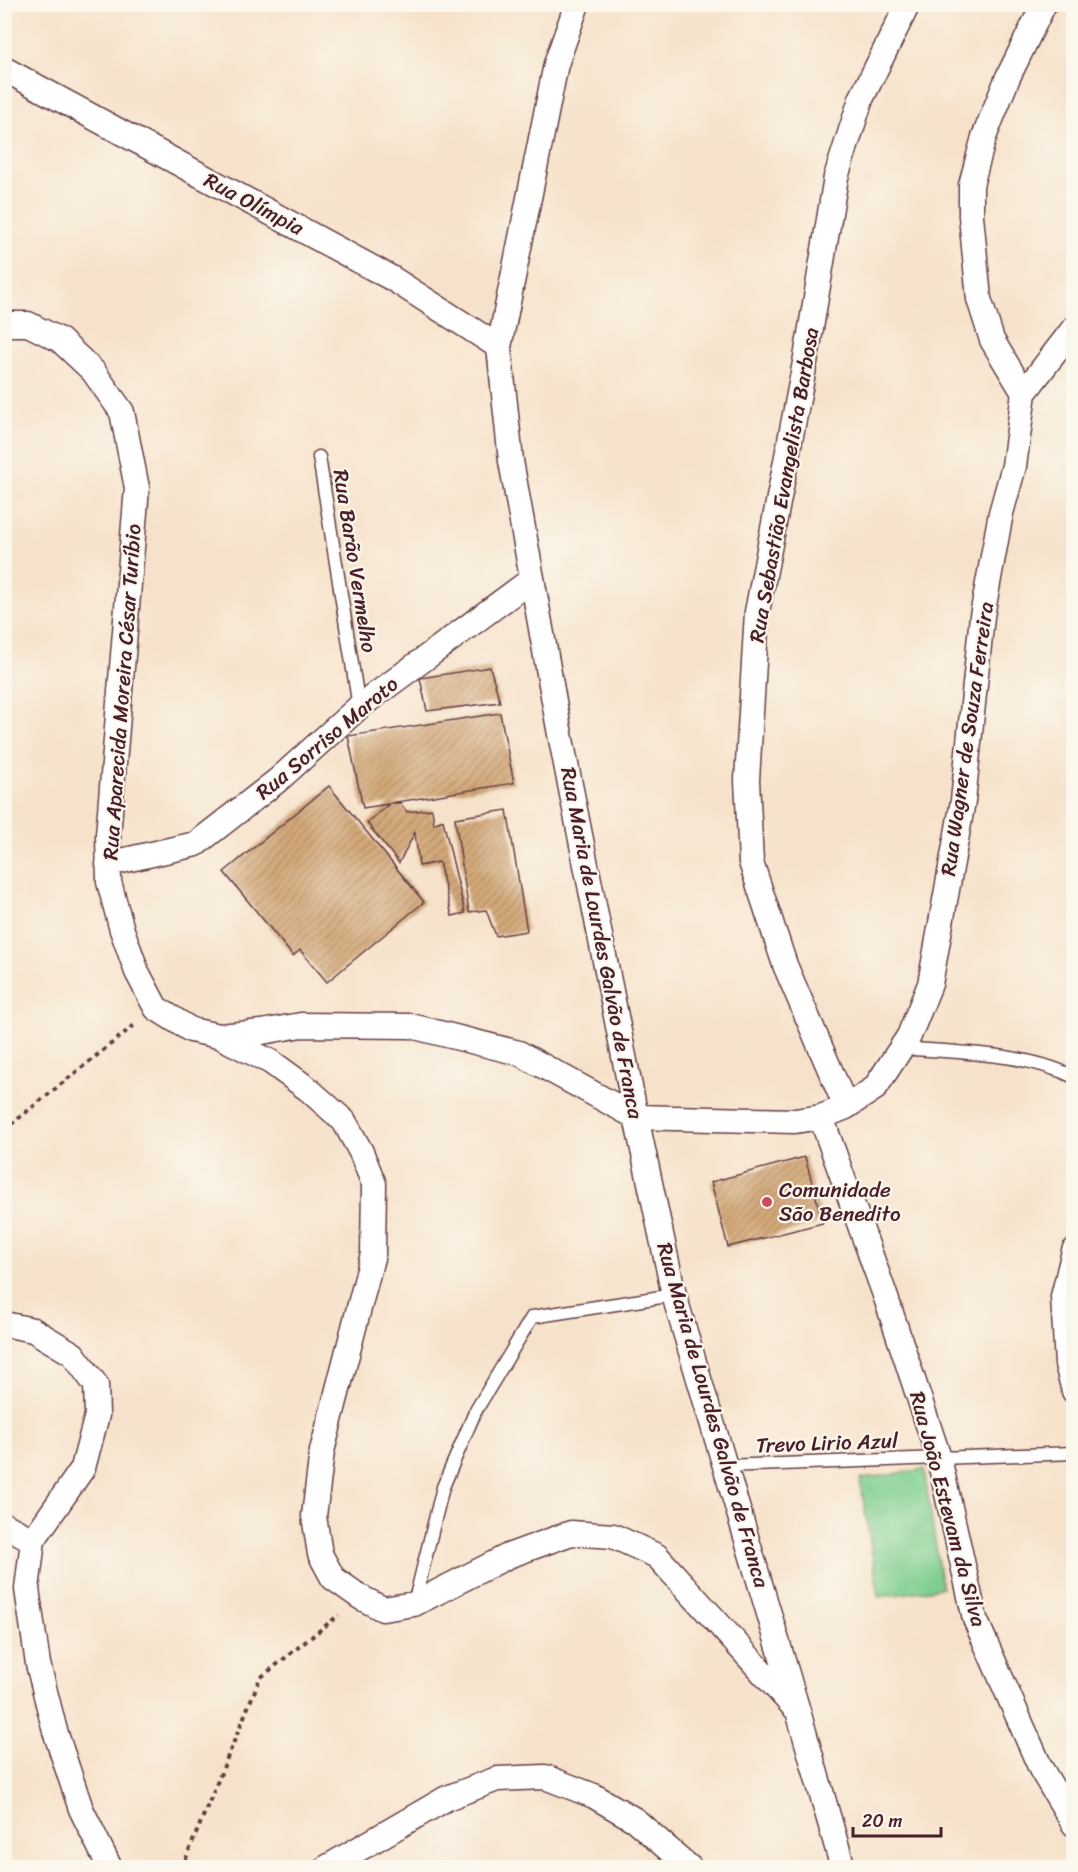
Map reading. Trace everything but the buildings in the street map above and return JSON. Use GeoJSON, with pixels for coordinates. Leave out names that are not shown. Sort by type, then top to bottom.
{"type":"FeatureCollection","features":[{"type":"Feature","properties":{"kind":"street","name":"Rua Maria de Lourdes Galvão de Franca"},"geometry":{"type":"LineString","coordinates":[[577,4],[556,64],[499,347],[512,461],[531,580],[636,1117],[674,1295],[843,1868]]}},
{"type":"Feature","properties":{"kind":"street","name":"Rua Sebastião Evangelista Barbosa"},"geometry":{"type":"LineString","coordinates":[[846,1107],[784,965],[751,862],[747,769],[757,612],[807,352],[836,177],[861,99],[908,4]]}},
{"type":"Feature","properties":{"kind":"street"},"geometry":{"type":"LineString","coordinates":[[1024,393],[992,340],[979,299],[971,216],[971,185],[984,137],[1008,78],[1044,4]]}},
{"type":"Feature","properties":{"kind":"street","name":"Rua Olímpia"},"geometry":{"type":"LineString","coordinates":[[4,69],[393,279],[499,347]]}},
{"type":"Feature","properties":{"kind":"street","name":"Rua Aparecida Moreira César Turíbio"},"geometry":{"type":"LineString","coordinates":[[4,324],[28,324],[60,340],[93,371],[122,412],[137,488],[108,835],[109,882],[122,930],[137,972],[156,1008],[190,1030],[219,1036],[301,1025],[411,1026],[519,1053],[636,1117]]}},
{"type":"Feature","properties":{"kind":"street","name":"Rua Wagner de Souza Ferreira"},"geometry":{"type":"LineString","coordinates":[[636,1117],[795,1121],[821,1118],[846,1107],[875,1088],[909,1036],[930,984],[963,801],[982,616],[1001,513],[1014,466],[1024,393],[1074,328]]}},
{"type":"Feature","properties":{"kind":"street","name":"Rua Sorriso Maroto"},"geometry":{"type":"LineString","coordinates":[[108,864],[196,844],[278,780],[359,707],[531,580]]}},
{"type":"Feature","properties":{"kind":"street"},"geometry":{"type":"LineString","coordinates":[[219,1036],[271,1062],[308,1089],[344,1121],[361,1152],[374,1184],[373,1254],[322,1450],[314,1516],[320,1554],[333,1578],[382,1609],[414,1604],[508,1556],[571,1533],[613,1536],[657,1556],[798,1711]]}},
{"type":"Feature","properties":{"kind":"street","name":"Rua João Estevam da Silva"},"geometry":{"type":"LineString","coordinates":[[821,1118],[885,1295],[939,1458],[975,1619],[1041,1769],[1074,1824]]}},
{"type":"Feature","properties":{"kind":"street"},"geometry":{"type":"LineString","coordinates":[[1074,1251],[1063,1297],[1067,1364],[1074,1391]]}},
{"type":"Feature","properties":{"kind":"street"},"geometry":{"type":"LineString","coordinates":[[4,1324],[33,1330],[73,1354],[96,1385],[97,1416],[83,1468],[33,1540],[27,1589],[38,1664],[55,1731],[81,1809],[111,1868]]}},
{"type":"Feature","properties":{"kind":"street"},"geometry":{"type":"LineString","coordinates":[[4,1525],[33,1540]]}},
{"type":"Feature","properties":{"kind":"street"},"geometry":{"type":"LineString","coordinates":[[326,1868],[447,1798],[496,1779],[545,1776],[594,1796],[635,1820],[690,1868]]}},
{"type":"Feature","properties":{"kind":"lane","name":"Rua Barão Vermelho"},"geometry":{"type":"LineString","coordinates":[[319,457],[359,707]]}},
{"type":"Feature","properties":{"kind":"lane"},"geometry":{"type":"LineString","coordinates":[[902,1048],[1010,1059],[1055,1068],[1074,1077]]}},
{"type":"Feature","properties":{"kind":"lane"},"geometry":{"type":"LineString","coordinates":[[414,1604],[443,1487],[475,1412],[532,1317],[674,1295]]}},
{"type":"Feature","properties":{"kind":"lane","name":"Trevo Lirio Azul"},"geometry":{"type":"LineString","coordinates":[[725,1466],[1074,1453]]}},
{"type":"Feature","properties":{"kind":"path"},"geometry":{"type":"LineString","coordinates":[[4,1130],[156,1008]]}},
{"type":"Feature","properties":{"kind":"path"},"geometry":{"type":"LineString","coordinates":[[182,1868],[260,1678],[360,1597]]}},
{"type":"Feature","properties":{"kind":"green space"},"geometry":{"type":"Polygon","coordinates":[[[924,1469],[942,1588],[879,1597],[860,1479],[924,1469]]]}},
{"type":"Feature","properties":{"kind":"place","name":"Comunidade São Benedito"},"geometry":{"type":"Point","coordinates":[767,1202]}}]}
